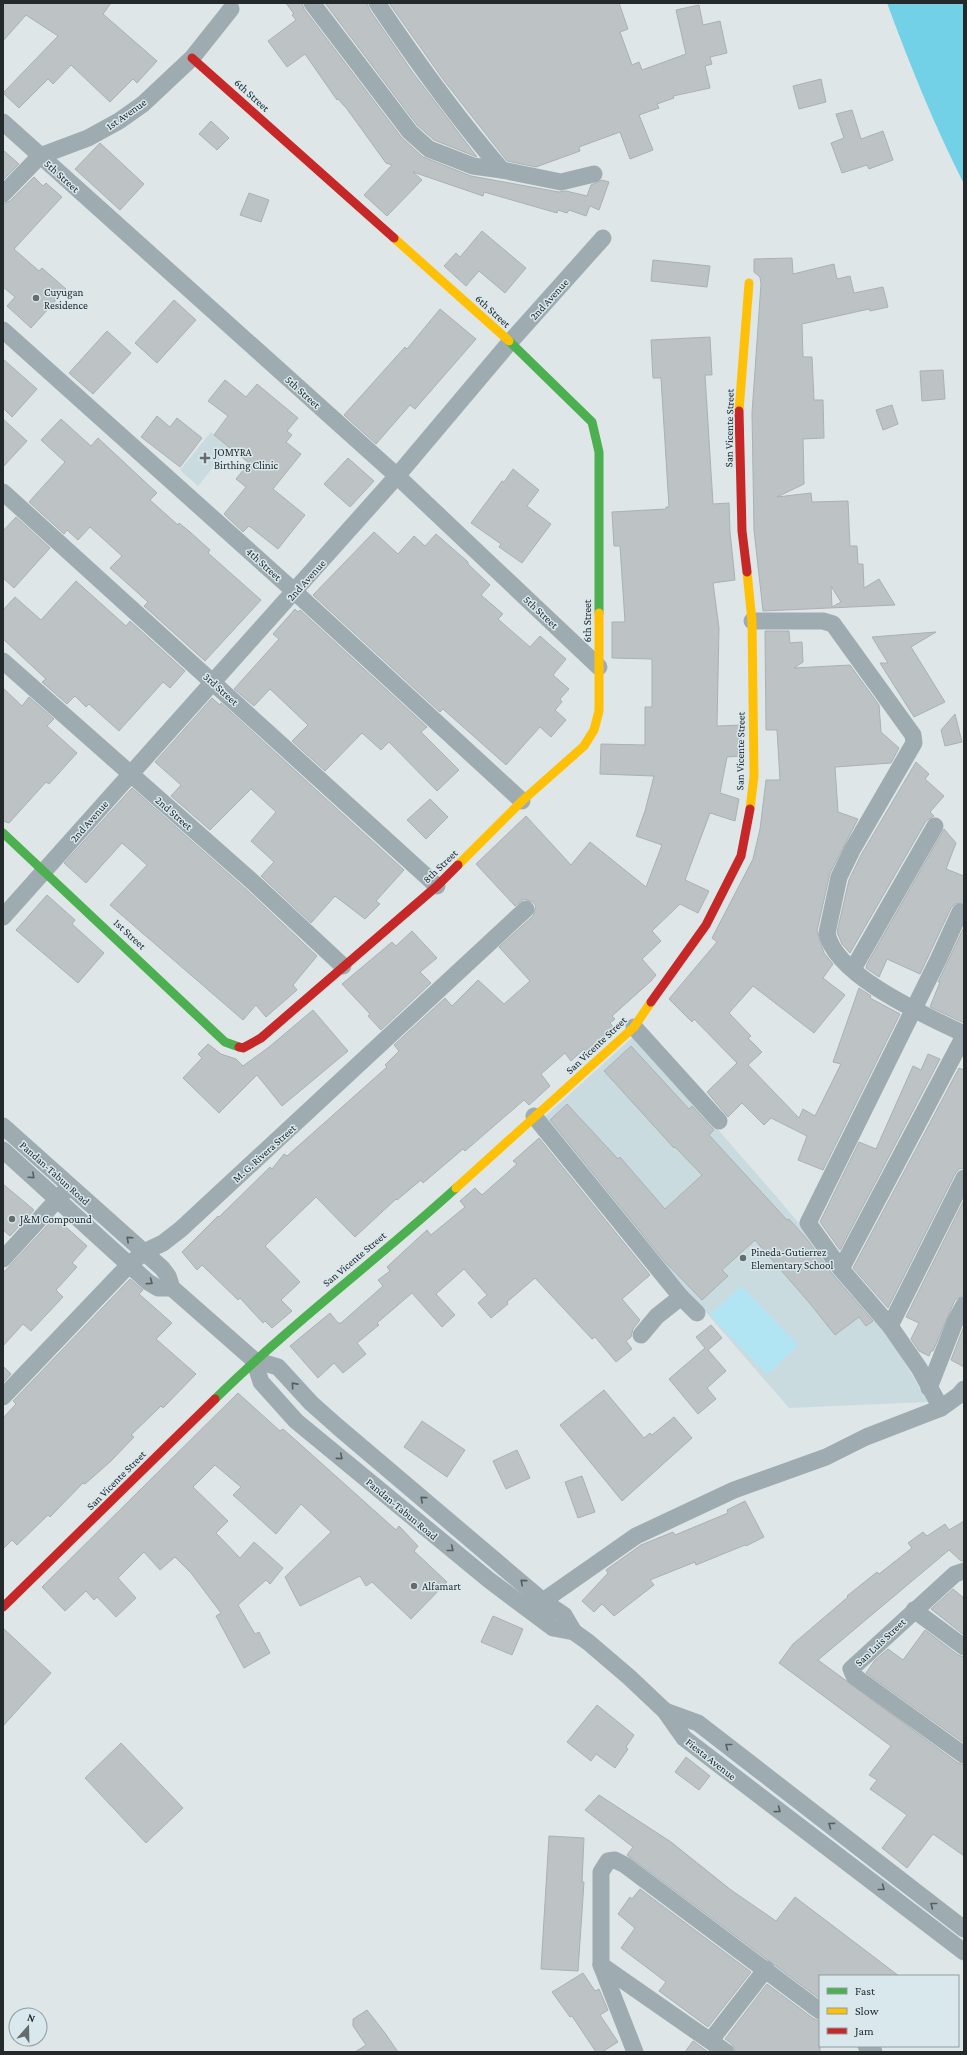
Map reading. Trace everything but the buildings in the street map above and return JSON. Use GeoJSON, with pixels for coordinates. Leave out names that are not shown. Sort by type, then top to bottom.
{"type":"FeatureCollection","features":[{"type":"Feature","properties":{"kind":"street"},"geometry":{"type":"LineString","coordinates":[[312,3],[420,142],[429,149],[473,166],[502,170],[561,182],[594,174]]}},
{"type":"Feature","properties":{"kind":"street"},"geometry":{"type":"LineString","coordinates":[[377,3],[424,72],[479,144],[502,170]]}},
{"type":"Feature","properties":{"kind":"street","name":"1st Avenue"},"geometry":{"type":"LineString","coordinates":[[3,194],[40,156],[88,138],[120,121],[143,104],[192,58],[231,9]]}},
{"type":"Feature","properties":{"kind":"street","name":"6th Street"},"geometry":{"type":"LineString","coordinates":[[192,58],[510,342],[592,422],[599,452],[599,667]]}},
{"type":"Feature","properties":{"kind":"street","name":"5th Street"},"geometry":{"type":"LineString","coordinates":[[3,122],[397,476],[599,667]]}},
{"type":"Feature","properties":{"kind":"street","name":"2nd Avenue"},"geometry":{"type":"LineString","coordinates":[[3,917],[295,592],[397,476],[510,342],[603,238]]}},
{"type":"Feature","properties":{"kind":"street","name":"San Vicente Street"},"geometry":{"type":"LineString","coordinates":[[3,1607],[254,1360],[416,1223],[634,1027],[706,925],[741,856],[750,812],[754,776],[752,621],[742,531],[739,412],[749,282]]}},
{"type":"Feature","properties":{"kind":"street","name":"4th Street"},"geometry":{"type":"LineString","coordinates":[[3,330],[295,592],[522,801]]}},
{"type":"Feature","properties":{"kind":"street","name":"3rd Street"},"geometry":{"type":"LineString","coordinates":[[3,492],[437,886]]}},
{"type":"Feature","properties":{"kind":"street"},"geometry":{"type":"LineString","coordinates":[[752,621],[823,621],[833,624],[913,735],[914,743],[852,850],[839,877],[827,933],[829,942],[853,969],[880,991],[914,1010],[964,1034],[841,1269]]}},
{"type":"Feature","properties":{"kind":"street","name":"2nd Street"},"geometry":{"type":"LineString","coordinates":[[3,661],[256,884],[343,966]]}},
{"type":"Feature","properties":{"kind":"street","name":"8th Street"},"geometry":{"type":"LineString","coordinates":[[244,1048],[261,1038],[437,886],[522,801],[584,746],[594,730],[599,711],[599,667]]}},
{"type":"Feature","properties":{"kind":"street"},"geometry":{"type":"LineString","coordinates":[[853,969],[935,826]]}},
{"type":"Feature","properties":{"kind":"street","name":"1st Street"},"geometry":{"type":"LineString","coordinates":[[3,833],[226,1042],[244,1048]]}},
{"type":"Feature","properties":{"kind":"street","name":"M. G. Rivera Street"},"geometry":{"type":"LineString","coordinates":[[3,1397],[129,1264],[144,1252],[163,1244],[181,1229],[526,909]]}},
{"type":"Feature","properties":{"kind":"street"},"geometry":{"type":"LineString","coordinates":[[941,1408],[919,1368],[890,1326],[841,1269],[808,1223],[914,1010],[960,912]]}},
{"type":"Feature","properties":{"kind":"street"},"geometry":{"type":"LineString","coordinates":[[634,1027],[719,1121]]}},
{"type":"Feature","properties":{"kind":"street"},"geometry":{"type":"LineString","coordinates":[[534,1116],[681,1297],[696,1313]]}},
{"type":"Feature","properties":{"kind":"street","name":"Pandan-Tabun Road"},"geometry":{"type":"LineString","coordinates":[[3,1126],[165,1272],[172,1288],[254,1360],[278,1367],[311,1403],[338,1428],[501,1564],[538,1607],[553,1628],[574,1632],[588,1642],[629,1677],[665,1711]]}},
{"type":"Feature","properties":{"kind":"street","name":"Pandan-Tabun Road"},"geometry":{"type":"LineString","coordinates":[[3,1150],[129,1264],[158,1288],[172,1288]]}},
{"type":"Feature","properties":{"kind":"street"},"geometry":{"type":"LineString","coordinates":[[890,1326],[964,1178]]}},
{"type":"Feature","properties":{"kind":"street"},"geometry":{"type":"LineString","coordinates":[[3,1259],[70,1186]]}},
{"type":"Feature","properties":{"kind":"street"},"geometry":{"type":"LineString","coordinates":[[641,1335],[657,1316],[681,1297]]}},
{"type":"Feature","properties":{"kind":"street"},"geometry":{"type":"LineString","coordinates":[[929,1388],[955,1322],[964,1305]]}},
{"type":"Feature","properties":{"kind":"street","name":"Pandan-Tabun Road"},"geometry":{"type":"LineString","coordinates":[[254,1360],[261,1382],[296,1421],[489,1580],[538,1607]]}},
{"type":"Feature","properties":{"kind":"street"},"geometry":{"type":"LineString","coordinates":[[538,1607],[636,1536],[734,1490],[826,1457],[866,1438],[941,1408],[959,1395],[964,1389]]}},
{"type":"Feature","properties":{"kind":"street"},"geometry":{"type":"LineString","coordinates":[[296,1421],[311,1403]]}},
{"type":"Feature","properties":{"kind":"street"},"geometry":{"type":"LineString","coordinates":[[324,1444],[338,1428]]}},
{"type":"Feature","properties":{"kind":"street"},"geometry":{"type":"LineString","coordinates":[[427,1530],[440,1513]]}},
{"type":"Feature","properties":{"kind":"street"},"geometry":{"type":"LineString","coordinates":[[489,1580],[501,1564]]}},
{"type":"Feature","properties":{"kind":"street","name":"San Luis Street"},"geometry":{"type":"LineString","coordinates":[[964,1571],[955,1574],[851,1669],[851,1673],[964,1755]]}},
{"type":"Feature","properties":{"kind":"street"},"geometry":{"type":"LineString","coordinates":[[914,1610],[964,1647]]}},
{"type":"Feature","properties":{"kind":"street","name":"Fiesta Avenue"},"geometry":{"type":"LineString","coordinates":[[665,1711],[698,1723],[964,1929]]}},
{"type":"Feature","properties":{"kind":"street","name":"Fiesta Avenue"},"geometry":{"type":"LineString","coordinates":[[665,1711],[684,1738],[964,1952]]}},
{"type":"Feature","properties":{"kind":"street"},"geometry":{"type":"LineString","coordinates":[[754,1792],[766,1777]]}},
{"type":"Feature","properties":{"kind":"street"},"geometry":{"type":"LineString","coordinates":[[635,2052],[601,1965],[601,1872],[608,1861],[615,1860],[625,1865],[766,1969],[819,2010]]}},
{"type":"Feature","properties":{"kind":"street"},"geometry":{"type":"LineString","coordinates":[[601,1965],[711,2040],[726,2052]]}},
{"type":"Feature","properties":{"kind":"street"},"geometry":{"type":"LineString","coordinates":[[711,2040],[766,1969]]}},
{"type":"Feature","properties":{"kind":"shaded area"},"geometry":{"type":"Polygon","coordinates":[[[887,3],[964,3],[964,184],[923,95],[887,3]]]}},
{"type":"Feature","properties":{"kind":"shaded area","name":"JOMYRA Birthing Clinic"},"geometry":{"type":"Polygon","coordinates":[[[211,432],[230,446],[198,486],[180,470],[211,432]]]}},
{"type":"Feature","properties":{"kind":"shaded area","name":"Pineda-Gutierrez Elementary School"},"geometry":{"type":"Polygon","coordinates":[[[635,1035],[776,1196],[879,1319],[928,1402],[789,1408],[540,1121],[635,1035]]]}},
{"type":"Feature","properties":{"kind":"shaded area"},"geometry":{"type":"Polygon","coordinates":[[[741,1286],[798,1345],[767,1374],[710,1315],[741,1286]]]}},
{"type":"Feature","properties":{"kind":"traffic: fast"},"geometry":{"type":"LineString","coordinates":[[509,341],[592,422],[599,452],[599,613]]}},
{"type":"Feature","properties":{"kind":"traffic: fast"},"geometry":{"type":"LineString","coordinates":[[3,833],[225,1042],[239,1047]]}},
{"type":"Feature","properties":{"kind":"traffic: fast"},"geometry":{"type":"LineString","coordinates":[[215,1399],[304,1318],[396,1241],[456,1188]]}},
{"type":"Feature","properties":{"kind":"traffic: slow"},"geometry":{"type":"LineString","coordinates":[[394,238],[509,341]]}},
{"type":"Feature","properties":{"kind":"traffic: slow"},"geometry":{"type":"LineString","coordinates":[[739,411],[749,283]]}},
{"type":"Feature","properties":{"kind":"traffic: slow"},"geometry":{"type":"LineString","coordinates":[[747,572],[752,621],[754,776],[750,809]]}},
{"type":"Feature","properties":{"kind":"traffic: slow"},"geometry":{"type":"LineString","coordinates":[[458,865],[522,801],[584,746],[594,730],[599,711],[599,613]]}},
{"type":"Feature","properties":{"kind":"traffic: slow"},"geometry":{"type":"LineString","coordinates":[[456,1188],[634,1027],[651,1002]]}},
{"type":"Feature","properties":{"kind":"traffic: jam"},"geometry":{"type":"LineString","coordinates":[[192,58],[394,238]]}},
{"type":"Feature","properties":{"kind":"traffic: jam"},"geometry":{"type":"LineString","coordinates":[[739,411],[742,531],[747,572]]}},
{"type":"Feature","properties":{"kind":"traffic: jam"},"geometry":{"type":"LineString","coordinates":[[651,1002],[706,925],[741,856],[750,809]]}},
{"type":"Feature","properties":{"kind":"traffic: jam"},"geometry":{"type":"LineString","coordinates":[[239,1047],[243,1048],[261,1038],[437,886],[458,865]]}},
{"type":"Feature","properties":{"kind":"traffic: jam"},"geometry":{"type":"LineString","coordinates":[[3,1607],[215,1399]]}},
{"type":"Feature","properties":{"kind":"place","name":"Cuyugan Residence"},"geometry":{"type":"Point","coordinates":[36,298]}},
{"type":"Feature","properties":{"kind":"place","name":"JOMYRA Birthing Clinic"},"geometry":{"type":"Point","coordinates":[205,458]}},
{"type":"Feature","properties":{"kind":"place","name":"J&M Compound"},"geometry":{"type":"Point","coordinates":[12,1219]}},
{"type":"Feature","properties":{"kind":"place","name":"Pineda-Gutierrez Elementary School"},"geometry":{"type":"Point","coordinates":[743,1258]}},
{"type":"Feature","properties":{"kind":"place","name":"Alfamart"},"geometry":{"type":"Point","coordinates":[414,1586]}}]}
